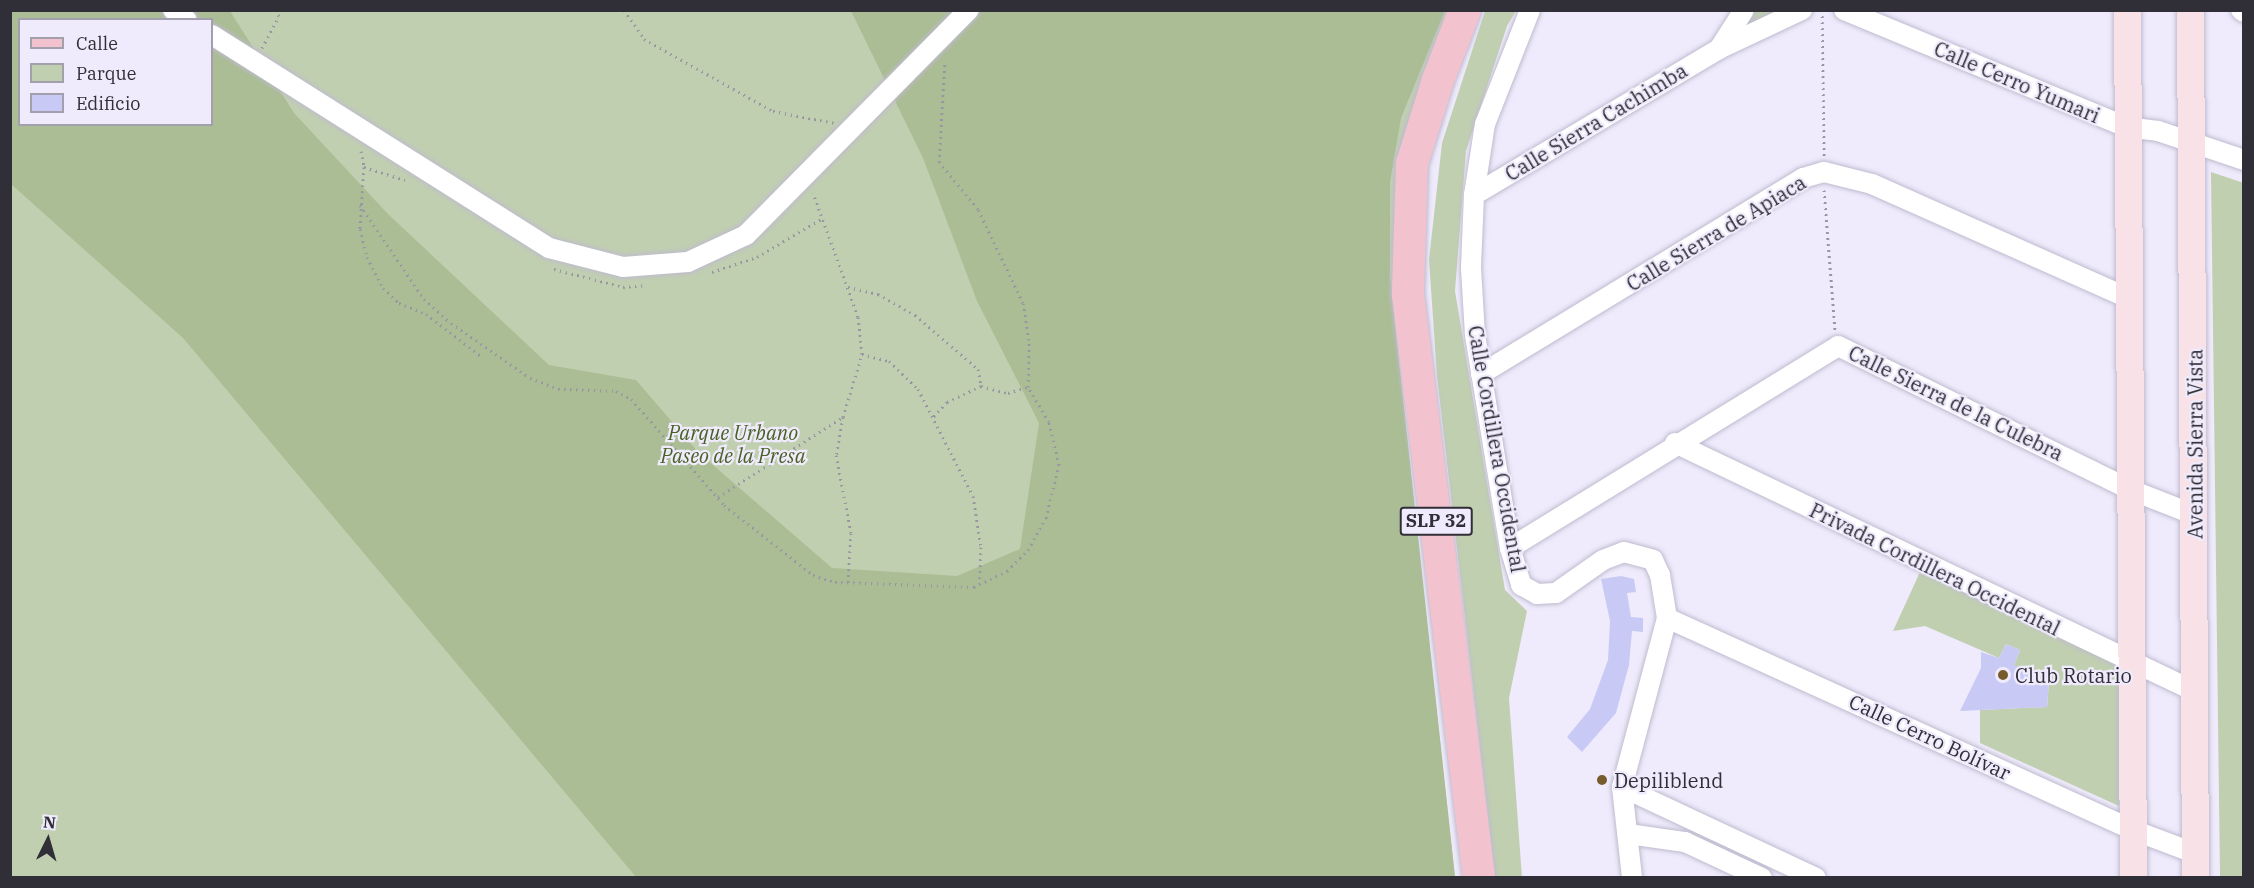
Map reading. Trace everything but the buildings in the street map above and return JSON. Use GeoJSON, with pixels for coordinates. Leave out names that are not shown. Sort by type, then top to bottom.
{"type":"FeatureCollection","features":[{"type":"Feature","properties":{"kind":"main road","name":"SLP 32"},"geometry":{"type":"LineString","coordinates":[[1465,10],[1438,80],[1412,164],[1408,294],[1479,878]]}},
{"type":"Feature","properties":{"kind":"main road"},"geometry":{"type":"LineString","coordinates":[[2127,10],[2126,127],[2133,878]]}},
{"type":"Feature","properties":{"kind":"main road","name":"Avenida Sierra Vista"},"geometry":{"type":"LineString","coordinates":[[2190,10],[2193,144],[2196,692],[2194,865]]}},
{"type":"Feature","properties":{"kind":"street"},"geometry":{"type":"LineString","coordinates":[[213,36],[549,248],[623,267],[688,262],[746,235],[807,178],[969,10]]}},
{"type":"Feature","properties":{"kind":"street","name":"Calle Cordillera Occidental"},"geometry":{"type":"LineString","coordinates":[[1530,10],[1485,124],[1474,195],[1471,268],[1481,374],[1510,548],[1521,585],[1537,594],[1569,587],[1603,560],[1624,552],[1639,554],[1653,560],[1660,575],[1667,618],[1622,788]]}},
{"type":"Feature","properties":{"kind":"street","name":"Calle Sierra Cachimba"},"geometry":{"type":"LineString","coordinates":[[1719,49],[1744,10]]}},
{"type":"Feature","properties":{"kind":"street","name":"Calle Sierra Cachimba"},"geometry":{"type":"LineString","coordinates":[[1474,195],[1719,49],[1802,10]]}},
{"type":"Feature","properties":{"kind":"street","name":"Calle Cerro Yumari"},"geometry":{"type":"LineString","coordinates":[[1844,10],[2126,127],[2158,131],[2244,160]]}},
{"type":"Feature","properties":{"kind":"street","name":"Calle Sierra de Apiaca"},"geometry":{"type":"LineString","coordinates":[[1481,374],[1803,178],[1824,172],[1872,184],[2128,298]]}},
{"type":"Feature","properties":{"kind":"street","name":"Calle Sierra de la Culebra"},"geometry":{"type":"LineString","coordinates":[[1510,548],[1674,443],[1838,346],[2131,490],[2195,515]]}},
{"type":"Feature","properties":{"kind":"street","name":"Privada Cordillera Occidental"},"geometry":{"type":"LineString","coordinates":[[1674,443],[2196,692]]}},
{"type":"Feature","properties":{"kind":"street","name":"Calle Cerro Bolívar"},"geometry":{"type":"LineString","coordinates":[[1667,618],[2133,830],[2194,865]]}},
{"type":"Feature","properties":{"kind":"street"},"geometry":{"type":"LineString","coordinates":[[1622,788],[1816,878]]}},
{"type":"Feature","properties":{"kind":"street"},"geometry":{"type":"LineString","coordinates":[[1622,788],[1632,878]]}},
{"type":"Feature","properties":{"kind":"street"},"geometry":{"type":"LineString","coordinates":[[1669,838],[1678,831],[1673,811]]}},
{"type":"Feature","properties":{"kind":"street"},"geometry":{"type":"LineString","coordinates":[[1628,834],[1669,838],[1762,878]]}},
{"type":"Feature","properties":{"kind":"path"},"geometry":{"type":"LineString","coordinates":[[254,63],[279,16],[275,10]]}},
{"type":"Feature","properties":{"kind":"path"},"geometry":{"type":"LineString","coordinates":[[624,10],[644,39],[773,111],[856,127]]}},
{"type":"Feature","properties":{"kind":"path"},"geometry":{"type":"LineString","coordinates":[[360,205],[424,299],[451,323],[530,378],[558,388],[616,391],[631,399],[717,498],[813,575],[848,582],[942,588],[980,584],[1007,572],[1028,550],[1046,518],[1059,465],[1049,422],[1028,387],[1029,340],[1023,303],[978,209],[939,162],[945,35]]}},
{"type":"Feature","properties":{"kind":"path"},"geometry":{"type":"LineString","coordinates":[[356,128],[364,167],[360,205],[367,257],[382,288],[399,303],[426,314],[482,357]]}},
{"type":"Feature","properties":{"kind":"path"},"geometry":{"type":"LineString","coordinates":[[807,178],[858,317],[862,354],[843,417],[836,455],[851,533],[848,582]]}},
{"type":"Feature","properties":{"kind":"path"},"geometry":{"type":"LineString","coordinates":[[848,287],[878,294],[915,315],[978,369],[981,386]]}},
{"type":"Feature","properties":{"kind":"path"},"geometry":{"type":"LineString","coordinates":[[862,354],[889,361],[918,389],[933,417],[973,496],[981,547],[980,584]]}},
{"type":"Feature","properties":{"kind":"path"},"geometry":{"type":"LineString","coordinates":[[933,417],[947,402],[981,386],[1008,393],[1028,387]]}},
{"type":"Feature","properties":{"kind":"path"},"geometry":{"type":"LineString","coordinates":[[717,498],[843,417]]}},
{"type":"Feature","properties":{"kind":"green space","name":"Parque Urbano Paseo de la Presa"},"geometry":{"type":"Polygon","coordinates":[[[10,11],[1449,11],[1391,298],[1455,877],[11,877],[10,11]]]}},
{"type":"Feature","properties":{"kind":"green space"},"geometry":{"type":"Polygon","coordinates":[[[11,11],[230,11],[294,113],[388,214],[549,365],[636,380],[698,452],[832,568],[957,576],[1020,549],[1039,423],[977,301],[923,158],[851,11],[1445,11],[1401,118],[1390,182],[1390,277],[1455,877],[636,877],[183,338],[11,184],[11,11]]]}},
{"type":"Feature","properties":{"kind":"green space"},"geometry":{"type":"Polygon","coordinates":[[[1485,11],[1516,11],[1507,26],[1466,151],[1455,291],[1505,590],[1527,611],[1509,698],[1522,878],[1495,877],[1437,376],[1429,260],[1442,143],[1485,11]]]}},
{"type":"Feature","properties":{"kind":"green space"},"geometry":{"type":"Polygon","coordinates":[[[1754,11],[1787,11],[1739,33],[1754,11]]]}},
{"type":"Feature","properties":{"kind":"green space"},"geometry":{"type":"Polygon","coordinates":[[[2211,172],[2244,183],[2243,878],[2220,877],[2211,172]]]}},
{"type":"Feature","properties":{"kind":"green space"},"geometry":{"type":"Polygon","coordinates":[[[1920,572],[2125,668],[2119,806],[1980,743],[1980,710],[2047,707],[2049,680],[2028,679],[2014,665],[2020,650],[2006,644],[1999,658],[1925,626],[1893,631],[1920,572]]]}},
{"type":"Feature","properties":{"kind":"place","name":"Club Rotario"},"geometry":{"type":"Point","coordinates":[2003,675]}},
{"type":"Feature","properties":{"kind":"place","name":"Depiliblend"},"geometry":{"type":"Point","coordinates":[1602,780]}}]}
